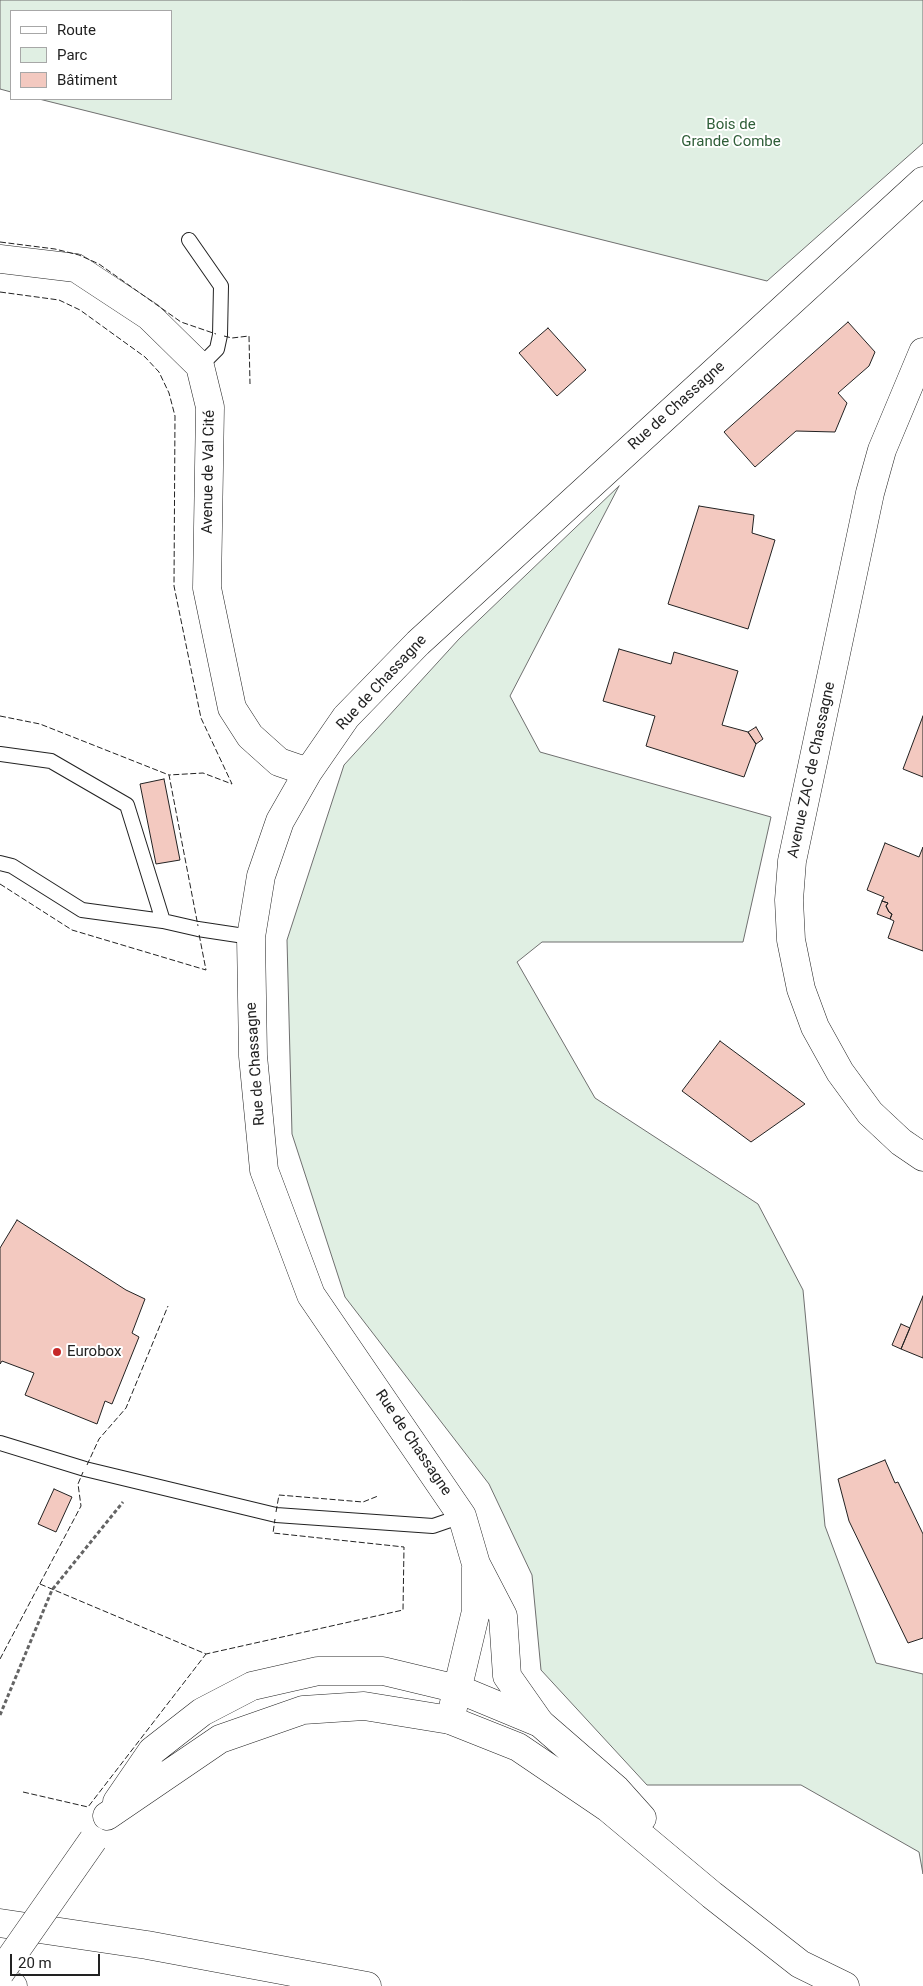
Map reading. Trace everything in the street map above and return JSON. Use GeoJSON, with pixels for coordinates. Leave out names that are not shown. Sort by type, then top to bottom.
{"type":"FeatureCollection","features":[{"type":"Feature","properties":{"kind":"main road","name":"Rue de Chassagne"},"geometry":{"type":"LineString","coordinates":[[540,1723],[508,1676],[503,1616],[476,1564],[462,1516],[312,1295],[264,1170],[253,1056],[251,937],[261,876],[280,821],[308,772],[346,717],[418,643],[923,181]]}},
{"type":"Feature","properties":{"kind":"main road"},"geometry":{"type":"LineString","coordinates":[[0,259],[76,268],[149,316],[200,366]]}},
{"type":"Feature","properties":{"kind":"main road","name":"Avenue ZAC de Chassagne"},"geometry":{"type":"LineString","coordinates":[[923,352],[882,450],[870,493],[792,861],[789,900],[791,940],[802,990],[815,1027],[840,1072],[870,1113],[901,1142],[923,1157]]}},
{"type":"Feature","properties":{"kind":"main road","name":"Avenue de Val Cité"},"geometry":{"type":"LineString","coordinates":[[200,366],[210,407],[207,588],[232,708],[250,736],[279,762],[308,772]]}},
{"type":"Feature","properties":{"kind":"main road","name":"Rue de Chassagne"},"geometry":{"type":"LineString","coordinates":[[454,1705],[476,1611],[476,1564]]}},
{"type":"Feature","properties":{"kind":"main road"},"geometry":{"type":"LineString","coordinates":[[0,1973],[93,1840],[107,1816],[152,1751],[202,1712],[252,1686],[318,1671],[382,1671],[454,1705],[608,1808],[712,1895],[800,1964],[845,1986]]}},
{"type":"Feature","properties":{"kind":"main road"},"geometry":{"type":"LineString","coordinates":[[107,1816],[220,1739],[303,1710],[364,1706],[414,1694],[471,1711],[489,1702],[508,1676]]}},
{"type":"Feature","properties":{"kind":"main road"},"geometry":{"type":"LineString","coordinates":[[489,1702],[540,1723],[616,1789],[712,1895]]}},
{"type":"Feature","properties":{"kind":"main road"},"geometry":{"type":"LineString","coordinates":[[0,1912],[146,1945]]}},
{"type":"Feature","properties":{"kind":"main road"},"geometry":{"type":"LineString","coordinates":[[0,1923],[146,1945],[367,1986]]}},
{"type":"Feature","properties":{"kind":"main road"},"geometry":{"type":"LineString","coordinates":[[0,1984],[13,1986]]}},
{"type":"Feature","properties":{"kind":"lane"},"geometry":{"type":"LineString","coordinates":[[189,240],[221,286],[220,335],[216,349],[200,366]]}},
{"type":"Feature","properties":{"kind":"lane"},"geometry":{"type":"LineString","coordinates":[[0,754],[51,761],[127,805],[163,920]]}},
{"type":"Feature","properties":{"kind":"lane"},"geometry":{"type":"LineString","coordinates":[[0,862],[12,866],[82,910],[163,920],[198,929],[251,937]]}},
{"type":"Feature","properties":{"kind":"lane"},"geometry":{"type":"LineString","coordinates":[[0,1443],[85,1469],[276,1515],[433,1526],[462,1516]]}},
{"type":"Feature","properties":{"kind":"path"},"geometry":{"type":"LineString","coordinates":[[0,1715],[52,1590],[139,1482]]}},
{"type":"Feature","properties":{"kind":"green space","name":"Bois de Grande Combe"},"geometry":{"type":"Polygon","coordinates":[[[0,0],[923,0],[923,143],[767,281],[43,100],[172,100],[172,10],[10,10],[10,92],[0,89],[0,0]]]}},
{"type":"Feature","properties":{"kind":"green space"},"geometry":{"type":"Polygon","coordinates":[[[619,486],[510,696],[540,752],[771,817],[743,942],[542,942],[517,962],[595,1098],[758,1204],[803,1290],[825,1526],[876,1663],[923,1674],[923,1874],[919,1852],[801,1785],[647,1785],[541,1670],[532,1575],[489,1484],[345,1297],[292,1134],[287,940],[344,765],[459,639],[619,486]]]}},
{"type":"Feature","properties":{"kind":"building"},"geometry":{"type":"Polygon","coordinates":[[[848,322],[875,352],[869,366],[838,393],[847,403],[835,432],[796,431],[755,467],[724,432],[848,322]]]}},
{"type":"Feature","properties":{"kind":"building"},"geometry":{"type":"Polygon","coordinates":[[[548,328],[586,370],[557,396],[519,353],[548,328]]]}},
{"type":"Feature","properties":{"kind":"building"},"geometry":{"type":"Polygon","coordinates":[[[699,506],[754,515],[752,533],[775,540],[748,629],[668,604],[699,506]]]}},
{"type":"Feature","properties":{"kind":"building"},"geometry":{"type":"Polygon","coordinates":[[[619,649],[671,664],[674,652],[738,671],[722,725],[748,732],[756,744],[744,777],[646,746],[655,716],[603,701],[619,649]]]}},
{"type":"Feature","properties":{"kind":"building"},"geometry":{"type":"Polygon","coordinates":[[[923,716],[923,777],[903,769],[923,716]]]}},
{"type":"Feature","properties":{"kind":"building"},"geometry":{"type":"Polygon","coordinates":[[[756,727],[763,739],[756,744],[748,732],[756,727]]]}},
{"type":"Feature","properties":{"kind":"building"},"geometry":{"type":"Polygon","coordinates":[[[164,779],[180,860],[156,864],[140,784],[164,779]]]}},
{"type":"Feature","properties":{"kind":"building"},"geometry":{"type":"Polygon","coordinates":[[[885,843],[919,857],[923,847],[923,951],[888,938],[894,921],[890,919],[892,914],[886,906],[888,903],[882,901],[884,897],[867,890],[885,843]]]}},
{"type":"Feature","properties":{"kind":"building"},"geometry":{"type":"Polygon","coordinates":[[[882,901],[888,903],[886,906],[892,914],[890,919],[877,914],[882,901]]]}},
{"type":"Feature","properties":{"kind":"building"},"geometry":{"type":"Polygon","coordinates":[[[720,1041],[805,1104],[751,1142],[682,1091],[720,1041]]]}},
{"type":"Feature","properties":{"kind":"building"},"geometry":{"type":"Polygon","coordinates":[[[17,1220],[126,1290],[145,1299],[132,1333],[139,1337],[112,1404],[105,1401],[97,1424],[25,1395],[34,1373],[2,1361],[0,1364],[0,1248],[17,1220]]]}},
{"type":"Feature","properties":{"kind":"building"},"geometry":{"type":"Polygon","coordinates":[[[923,1296],[923,1358],[901,1349],[923,1296]]]}},
{"type":"Feature","properties":{"kind":"building"},"geometry":{"type":"Polygon","coordinates":[[[901,1324],[910,1328],[901,1349],[892,1345],[901,1324]]]}},
{"type":"Feature","properties":{"kind":"building"},"geometry":{"type":"Polygon","coordinates":[[[885,1460],[895,1483],[898,1482],[923,1534],[923,1638],[908,1643],[849,1521],[838,1479],[885,1460]]]}},
{"type":"Feature","properties":{"kind":"building"},"geometry":{"type":"Polygon","coordinates":[[[54,1489],[72,1497],[56,1532],[38,1524],[54,1489]]]}},
{"type":"Feature","properties":{"kind":"fence"},"geometry":{"type":"LineString","coordinates":[[0,242],[55,249],[79,255],[99,264],[181,322],[216,334]]}},
{"type":"Feature","properties":{"kind":"fence"},"geometry":{"type":"LineString","coordinates":[[0,292],[59,300],[80,310],[145,357],[159,372],[169,393],[175,416],[174,586],[201,718],[232,784],[203,773],[169,775]]}},
{"type":"Feature","properties":{"kind":"fence"},"geometry":{"type":"LineString","coordinates":[[224,336],[232,338],[249,336],[250,384]]}},
{"type":"Feature","properties":{"kind":"fence"},"geometry":{"type":"LineString","coordinates":[[0,716],[40,724],[169,775],[198,926]]}},
{"type":"Feature","properties":{"kind":"fence"},"geometry":{"type":"LineString","coordinates":[[0,884],[72,930],[206,970],[199,934]]}},
{"type":"Feature","properties":{"kind":"fence"},"geometry":{"type":"LineString","coordinates":[[87,1465],[99,1439],[126,1408],[168,1306]]}},
{"type":"Feature","properties":{"kind":"fence"},"geometry":{"type":"LineString","coordinates":[[0,1659],[81,1506],[78,1484],[83,1472]]}},
{"type":"Feature","properties":{"kind":"fence"},"geometry":{"type":"LineString","coordinates":[[276,1512],[279,1495],[363,1502],[378,1496]]}},
{"type":"Feature","properties":{"kind":"fence"},"geometry":{"type":"LineString","coordinates":[[40,1584],[206,1654],[403,1610],[404,1547],[273,1533],[275,1519]]}},
{"type":"Feature","properties":{"kind":"fence"},"geometry":{"type":"LineString","coordinates":[[23,1792],[88,1807],[206,1654]]}},
{"type":"Feature","properties":{"kind":"place","name":"Eurobox"},"geometry":{"type":"Point","coordinates":[57,1352]}}]}
